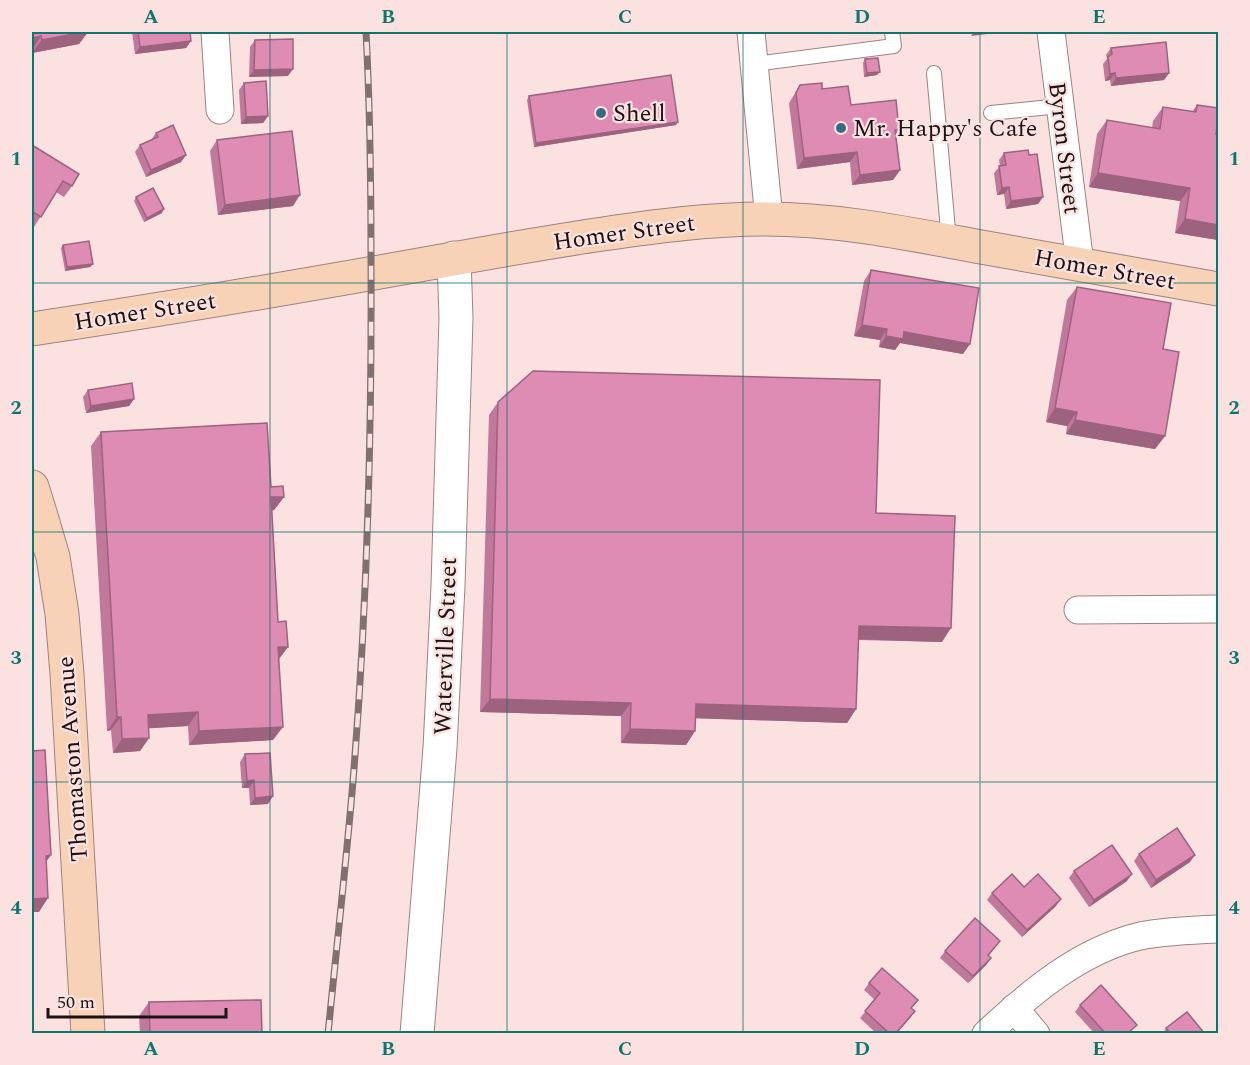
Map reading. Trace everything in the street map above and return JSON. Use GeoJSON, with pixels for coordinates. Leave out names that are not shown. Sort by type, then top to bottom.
{"type":"FeatureCollection","features":[{"type":"Feature","properties":{"kind":"main road","name":"Homer Street"},"geometry":{"type":"LineString","coordinates":[[32,329],[262,293],[533,245],[654,227],[725,220],[768,219],[852,226],[1218,289]]}},
{"type":"Feature","properties":{"kind":"main road","name":"Thomaston Avenue"},"geometry":{"type":"LineString","coordinates":[[32,488],[53,556],[62,614],[88,1034]]}},
{"type":"Feature","properties":{"kind":"street"},"geometry":{"type":"LineString","coordinates":[[215,32],[220,110]]}},
{"type":"Feature","properties":{"kind":"street"},"geometry":{"type":"LineString","coordinates":[[751,32],[768,219]]}},
{"type":"Feature","properties":{"kind":"street","name":"Byron Street"},"geometry":{"type":"LineString","coordinates":[[1051,32],[1080,264]]}},
{"type":"Feature","properties":{"kind":"street","name":"Waterville Street"},"geometry":{"type":"LineString","coordinates":[[417,1034],[444,684],[456,318],[454,258]]}},
{"type":"Feature","properties":{"kind":"street"},"geometry":{"type":"LineString","coordinates":[[1078,610],[1218,609]]}},
{"type":"Feature","properties":{"kind":"street"},"geometry":{"type":"LineString","coordinates":[[986,1034],[1014,1008],[1050,980],[1085,957],[1113,945],[1151,934],[1218,929]]}},
{"type":"Feature","properties":{"kind":"street"},"geometry":{"type":"LineString","coordinates":[[1014,1008],[1036,1034]]}},
{"type":"Feature","properties":{"kind":"lane"},"geometry":{"type":"LineString","coordinates":[[754,64],[894,46],[892,32]]}},
{"type":"Feature","properties":{"kind":"lane"},"geometry":{"type":"LineString","coordinates":[[934,73],[949,241]]}},
{"type":"Feature","properties":{"kind":"lane"},"geometry":{"type":"LineString","coordinates":[[991,113],[1060,106]]}},
{"type":"Feature","properties":{"kind":"building"},"geometry":{"type":"Polygon","coordinates":[[[32,32],[84,32],[42,40],[41,36],[32,38],[32,32]]]}},
{"type":"Feature","properties":{"kind":"building"},"geometry":{"type":"Polygon","coordinates":[[[138,32],[190,32],[191,41],[140,47],[138,32]]]}},
{"type":"Feature","properties":{"kind":"building"},"geometry":{"type":"Polygon","coordinates":[[[293,39],[293,69],[254,70],[255,40],[293,39]]]}},
{"type":"Feature","properties":{"kind":"building"},"geometry":{"type":"Polygon","coordinates":[[[1166,42],[1169,73],[1116,78],[1115,73],[1110,74],[1108,57],[1112,54],[1111,48],[1166,42]]]}},
{"type":"Feature","properties":{"kind":"building"},"geometry":{"type":"Polygon","coordinates":[[[878,58],[880,72],[867,73],[865,59],[878,58]]]}},
{"type":"Feature","properties":{"kind":"building","name":"Shell"},"geometry":{"type":"Polygon","coordinates":[[[671,75],[678,122],[536,143],[529,96],[671,75]]]}},
{"type":"Feature","properties":{"kind":"building"},"geometry":{"type":"Polygon","coordinates":[[[266,81],[268,116],[246,117],[244,83],[266,81]]]}},
{"type":"Feature","properties":{"kind":"building","name":"Mr. Happy's Cafe"},"geometry":{"type":"Polygon","coordinates":[[[822,83],[822,89],[848,86],[851,105],[896,100],[899,130],[895,130],[900,170],[860,175],[857,152],[804,158],[796,93],[800,85],[822,83]]]}},
{"type":"Feature","properties":{"kind":"building"},"geometry":{"type":"Polygon","coordinates":[[[1197,105],[1218,108],[1216,134],[1218,135],[1218,225],[1185,219],[1190,188],[1098,173],[1107,120],[1160,129],[1163,107],[1196,112],[1197,105]]]}},
{"type":"Feature","properties":{"kind":"building"},"geometry":{"type":"Polygon","coordinates":[[[173,125],[186,155],[151,170],[140,145],[158,137],[156,133],[173,125]]]}},
{"type":"Feature","properties":{"kind":"building"},"geometry":{"type":"Polygon","coordinates":[[[292,131],[300,195],[225,205],[217,140],[292,131]]]}},
{"type":"Feature","properties":{"kind":"building"},"geometry":{"type":"Polygon","coordinates":[[[32,145],[79,174],[72,186],[63,181],[41,217],[32,211],[32,145]]]}},
{"type":"Feature","properties":{"kind":"building"},"geometry":{"type":"Polygon","coordinates":[[[1028,150],[1029,155],[1037,154],[1043,197],[1011,201],[1009,187],[1002,188],[999,166],[1006,165],[1004,153],[1028,150]]]}},
{"type":"Feature","properties":{"kind":"building"},"geometry":{"type":"Polygon","coordinates":[[[153,188],[164,209],[147,218],[136,197],[153,188]]]}},
{"type":"Feature","properties":{"kind":"building"},"geometry":{"type":"Polygon","coordinates":[[[89,241],[93,264],[67,267],[63,245],[89,241]]]}},
{"type":"Feature","properties":{"kind":"building"},"geometry":{"type":"Polygon","coordinates":[[[871,270],[979,288],[970,344],[904,332],[903,339],[886,336],[887,329],[862,325],[871,270]]]}},
{"type":"Feature","properties":{"kind":"building"},"geometry":{"type":"Polygon","coordinates":[[[1077,287],[1171,303],[1163,349],[1179,352],[1165,436],[1075,420],[1077,412],[1055,408],[1077,287]]]}},
{"type":"Feature","properties":{"kind":"building"},"geometry":{"type":"Polygon","coordinates":[[[533,371],[880,380],[876,513],[955,516],[951,628],[859,626],[856,709],[696,704],[695,731],[630,729],[631,703],[490,699],[498,402],[533,371]]]}},
{"type":"Feature","properties":{"kind":"building"},"geometry":{"type":"Polygon","coordinates":[[[132,383],[134,399],[91,406],[88,390],[132,383]]]}},
{"type":"Feature","properties":{"kind":"building"},"geometry":{"type":"Polygon","coordinates":[[[267,423],[271,487],[283,486],[284,497],[271,497],[278,622],[286,621],[288,647],[278,647],[283,727],[199,731],[198,712],[148,715],[149,738],[122,739],[121,717],[117,717],[101,432],[267,423]]]}},
{"type":"Feature","properties":{"kind":"building"},"geometry":{"type":"Polygon","coordinates":[[[45,750],[51,855],[46,856],[48,898],[32,899],[32,751],[45,750]]]}},
{"type":"Feature","properties":{"kind":"building"},"geometry":{"type":"Polygon","coordinates":[[[270,753],[273,796],[255,798],[254,780],[247,781],[245,754],[270,753]]]}},
{"type":"Feature","properties":{"kind":"building"},"geometry":{"type":"Polygon","coordinates":[[[1177,828],[1195,855],[1156,880],[1139,854],[1177,828]]]}},
{"type":"Feature","properties":{"kind":"building"},"geometry":{"type":"Polygon","coordinates":[[[1112,845],[1132,874],[1094,900],[1074,871],[1112,845]]]}},
{"type":"Feature","properties":{"kind":"building"},"geometry":{"type":"Polygon","coordinates":[[[1012,874],[1024,887],[1038,874],[1061,899],[1027,930],[992,893],[1012,874]]]}},
{"type":"Feature","properties":{"kind":"building"},"geometry":{"type":"Polygon","coordinates":[[[975,918],[1000,941],[988,955],[991,958],[973,976],[945,951],[975,918]]]}},
{"type":"Feature","properties":{"kind":"building"},"geometry":{"type":"Polygon","coordinates":[[[882,968],[918,1000],[911,1008],[915,1011],[895,1034],[890,1034],[865,1011],[880,993],[869,983],[882,968]]]}},
{"type":"Feature","properties":{"kind":"building"},"geometry":{"type":"Polygon","coordinates":[[[1101,985],[1137,1025],[1127,1034],[1106,1034],[1080,1005],[1101,985]]]}},
{"type":"Feature","properties":{"kind":"building"},"geometry":{"type":"Polygon","coordinates":[[[261,1000],[262,1034],[150,1034],[149,1002],[261,1000]]]}},
{"type":"Feature","properties":{"kind":"building"},"geometry":{"type":"Polygon","coordinates":[[[1187,1012],[1205,1034],[1171,1034],[1166,1028],[1187,1012]]]}},
{"type":"Feature","properties":{"kind":"railway"},"geometry":{"type":"LineString","coordinates":[[328,1034],[352,793],[367,526],[371,392],[371,230],[366,32]]}},
{"type":"Feature","properties":{"kind":"place","name":"Shell"},"geometry":{"type":"Point","coordinates":[601,113]}},
{"type":"Feature","properties":{"kind":"place","name":"Mr. Happy's Cafe"},"geometry":{"type":"Point","coordinates":[841,128]}}]}
